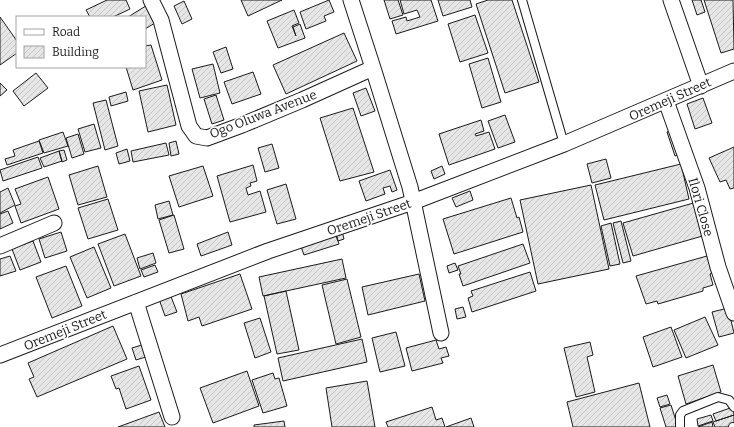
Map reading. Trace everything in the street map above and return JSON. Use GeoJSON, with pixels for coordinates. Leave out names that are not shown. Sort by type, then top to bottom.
{"type":"FeatureCollection","features":[{"type":"Feature","properties":{"kind":"street","name":"Ogo Oluwa Avenue"},"geometry":{"type":"LineString","coordinates":[[151,0],[161,20],[189,126],[196,136],[207,138],[242,125],[373,68]]}},
{"type":"Feature","properties":{"kind":"street"},"geometry":{"type":"LineString","coordinates":[[351,0],[410,187],[441,333]]}},
{"type":"Feature","properties":{"kind":"street"},"geometry":{"type":"LineString","coordinates":[[671,0],[701,86]]}},
{"type":"Feature","properties":{"kind":"street","name":"Oremeji Street"},"geometry":{"type":"LineString","coordinates":[[0,355],[268,251],[413,202],[564,144],[734,71]]}},
{"type":"Feature","properties":{"kind":"street","name":"Ilori Close"},"geometry":{"type":"LineString","coordinates":[[666,101],[697,188],[718,266],[734,313]]}},
{"type":"Feature","properties":{"kind":"street"},"geometry":{"type":"LineString","coordinates":[[0,246],[54,223]]}},
{"type":"Feature","properties":{"kind":"street"},"geometry":{"type":"LineString","coordinates":[[136,302],[172,417]]}},
{"type":"Feature","properties":{"kind":"lane"},"geometry":{"type":"LineString","coordinates":[[522,0],[564,144]]}},
{"type":"Feature","properties":{"kind":"lane"},"geometry":{"type":"LineString","coordinates":[[680,427],[680,416],[683,411],[718,397],[729,400],[734,407]]}},
{"type":"Feature","properties":{"kind":"building"},"geometry":{"type":"Polygon","coordinates":[[[107,0],[126,0],[130,9],[115,16],[89,16],[86,10],[107,0]]]}},
{"type":"Feature","properties":{"kind":"building"},"geometry":{"type":"Polygon","coordinates":[[[241,0],[282,0],[248,16],[241,0]]]}},
{"type":"Feature","properties":{"kind":"building"},"geometry":{"type":"Polygon","coordinates":[[[329,0],[334,12],[324,16],[326,21],[306,29],[300,12],[329,0]]]}},
{"type":"Feature","properties":{"kind":"building"},"geometry":{"type":"Polygon","coordinates":[[[384,0],[398,0],[403,15],[390,19],[384,0]]]}},
{"type":"Feature","properties":{"kind":"building"},"geometry":{"type":"Polygon","coordinates":[[[400,0],[431,0],[438,21],[396,34],[392,21],[406,17],[407,21],[420,17],[417,10],[404,14],[400,0]]]}},
{"type":"Feature","properties":{"kind":"building"},"geometry":{"type":"Polygon","coordinates":[[[438,0],[470,0],[472,7],[443,16],[438,0]]]}},
{"type":"Feature","properties":{"kind":"building"},"geometry":{"type":"Polygon","coordinates":[[[488,0],[512,0],[539,82],[505,93],[476,4],[488,0]]]}},
{"type":"Feature","properties":{"kind":"building"},"geometry":{"type":"Polygon","coordinates":[[[692,0],[701,0],[705,12],[697,15],[692,0]]]}},
{"type":"Feature","properties":{"kind":"building"},"geometry":{"type":"Polygon","coordinates":[[[704,0],[733,0],[734,49],[721,53],[704,0]]]}},
{"type":"Feature","properties":{"kind":"building"},"geometry":{"type":"Polygon","coordinates":[[[184,1],[192,19],[182,24],[174,6],[184,1]]]}},
{"type":"Feature","properties":{"kind":"building"},"geometry":{"type":"Polygon","coordinates":[[[149,4],[160,20],[146,28],[146,16],[130,16],[149,4]]]}},
{"type":"Feature","properties":{"kind":"building"},"geometry":{"type":"Polygon","coordinates":[[[294,10],[299,23],[292,26],[296,36],[293,27],[300,24],[305,38],[278,48],[267,21],[294,10]]]}},
{"type":"Feature","properties":{"kind":"building"},"geometry":{"type":"Polygon","coordinates":[[[475,15],[488,53],[460,62],[448,24],[475,15]]]}},
{"type":"Feature","properties":{"kind":"building"},"geometry":{"type":"Polygon","coordinates":[[[0,17],[16,40],[16,54],[0,65],[0,17]]]}},
{"type":"Feature","properties":{"kind":"building"},"geometry":{"type":"Polygon","coordinates":[[[344,33],[357,61],[286,94],[273,65],[344,33]]]}},
{"type":"Feature","properties":{"kind":"building"},"geometry":{"type":"Polygon","coordinates":[[[151,45],[162,80],[133,90],[126,68],[146,68],[146,46],[151,45]]]}},
{"type":"Feature","properties":{"kind":"building"},"geometry":{"type":"Polygon","coordinates":[[[226,47],[233,69],[221,73],[213,52],[226,47]]]}},
{"type":"Feature","properties":{"kind":"building"},"geometry":{"type":"Polygon","coordinates":[[[488,58],[501,102],[482,108],[469,64],[488,58]]]}},
{"type":"Feature","properties":{"kind":"building"},"geometry":{"type":"Polygon","coordinates":[[[213,64],[220,93],[200,98],[192,69],[213,64]]]}},
{"type":"Feature","properties":{"kind":"building"},"geometry":{"type":"Polygon","coordinates":[[[253,72],[261,94],[232,104],[224,82],[253,72]]]}},
{"type":"Feature","properties":{"kind":"building"},"geometry":{"type":"Polygon","coordinates":[[[36,73],[48,88],[24,106],[13,91],[36,73]]]}},
{"type":"Feature","properties":{"kind":"building"},"geometry":{"type":"Polygon","coordinates":[[[0,83],[7,90],[0,96],[0,83]]]}},
{"type":"Feature","properties":{"kind":"building"},"geometry":{"type":"Polygon","coordinates":[[[167,85],[176,125],[148,132],[139,91],[167,85]]]}},
{"type":"Feature","properties":{"kind":"building"},"geometry":{"type":"Polygon","coordinates":[[[366,88],[375,111],[361,116],[353,93],[366,88]]]}},
{"type":"Feature","properties":{"kind":"building"},"geometry":{"type":"Polygon","coordinates":[[[126,92],[128,101],[111,106],[109,97],[126,92]]]}},
{"type":"Feature","properties":{"kind":"building"},"geometry":{"type":"Polygon","coordinates":[[[216,95],[224,120],[212,124],[204,99],[216,95]]]}},
{"type":"Feature","properties":{"kind":"building"},"geometry":{"type":"Polygon","coordinates":[[[703,98],[712,123],[695,129],[687,104],[703,98]]]}},
{"type":"Feature","properties":{"kind":"building"},"geometry":{"type":"Polygon","coordinates":[[[106,100],[118,146],[105,150],[93,103],[106,100]]]}},
{"type":"Feature","properties":{"kind":"building"},"geometry":{"type":"Polygon","coordinates":[[[353,108],[374,172],[340,181],[320,118],[353,108]]]}},
{"type":"Feature","properties":{"kind":"building"},"geometry":{"type":"Polygon","coordinates":[[[505,115],[515,142],[498,148],[488,121],[505,115]]]}},
{"type":"Feature","properties":{"kind":"building"},"geometry":{"type":"Polygon","coordinates":[[[481,120],[484,131],[475,134],[476,136],[489,132],[495,149],[449,165],[439,134],[481,120]]]}},
{"type":"Feature","properties":{"kind":"building"},"geometry":{"type":"Polygon","coordinates":[[[94,124],[101,148],[85,152],[78,129],[94,124]]]}},
{"type":"Feature","properties":{"kind":"building"},"geometry":{"type":"Polygon","coordinates":[[[676,129],[684,153],[675,156],[667,132],[676,129]]]}},
{"type":"Feature","properties":{"kind":"building"},"geometry":{"type":"Polygon","coordinates":[[[63,132],[68,146],[44,153],[39,140],[63,132]]]}},
{"type":"Feature","properties":{"kind":"building"},"geometry":{"type":"Polygon","coordinates":[[[78,134],[84,154],[72,158],[66,138],[78,134]]]}},
{"type":"Feature","properties":{"kind":"building"},"geometry":{"type":"Polygon","coordinates":[[[39,141],[43,153],[7,165],[5,159],[15,156],[13,150],[39,141]]]}},
{"type":"Feature","properties":{"kind":"building"},"geometry":{"type":"Polygon","coordinates":[[[176,141],[179,154],[171,156],[169,143],[176,141]]]}},
{"type":"Feature","properties":{"kind":"building"},"geometry":{"type":"Polygon","coordinates":[[[166,143],[169,155],[133,162],[131,151],[166,143]]]}},
{"type":"Feature","properties":{"kind":"building"},"geometry":{"type":"Polygon","coordinates":[[[272,144],[279,168],[265,172],[258,148],[272,144]]]}},
{"type":"Feature","properties":{"kind":"building"},"geometry":{"type":"Polygon","coordinates":[[[734,147],[734,188],[730,189],[726,180],[720,182],[709,158],[734,147]]]}},
{"type":"Feature","properties":{"kind":"building"},"geometry":{"type":"Polygon","coordinates":[[[127,149],[130,161],[119,164],[116,153],[127,149]]]}},
{"type":"Feature","properties":{"kind":"building"},"geometry":{"type":"Polygon","coordinates":[[[64,150],[67,160],[62,162],[59,151],[64,150]]]}},
{"type":"Feature","properties":{"kind":"building"},"geometry":{"type":"Polygon","coordinates":[[[59,151],[62,161],[44,167],[40,158],[59,151]]]}},
{"type":"Feature","properties":{"kind":"building"},"geometry":{"type":"Polygon","coordinates":[[[38,157],[42,168],[3,181],[0,170],[38,157]]]}},
{"type":"Feature","properties":{"kind":"building"},"geometry":{"type":"Polygon","coordinates":[[[606,159],[611,178],[592,183],[587,164],[606,159]]]}},
{"type":"Feature","properties":{"kind":"building"},"geometry":{"type":"Polygon","coordinates":[[[681,164],[689,199],[604,220],[595,185],[681,164]]]}},
{"type":"Feature","properties":{"kind":"building"},"geometry":{"type":"Polygon","coordinates":[[[253,165],[257,181],[250,183],[251,186],[246,188],[248,195],[260,191],[266,212],[230,222],[217,176],[253,165]]]}},
{"type":"Feature","properties":{"kind":"building"},"geometry":{"type":"Polygon","coordinates":[[[98,166],[107,197],[78,205],[69,175],[98,166]]]}},
{"type":"Feature","properties":{"kind":"building"},"geometry":{"type":"Polygon","coordinates":[[[203,166],[213,196],[179,207],[169,176],[203,166]]]}},
{"type":"Feature","properties":{"kind":"building"},"geometry":{"type":"Polygon","coordinates":[[[442,166],[445,174],[434,179],[431,171],[442,166]]]}},
{"type":"Feature","properties":{"kind":"building"},"geometry":{"type":"Polygon","coordinates":[[[390,170],[397,190],[392,192],[390,186],[383,188],[385,194],[366,201],[359,181],[390,170]]]}},
{"type":"Feature","properties":{"kind":"building"},"geometry":{"type":"Polygon","coordinates":[[[48,177],[59,209],[21,223],[15,206],[21,204],[15,189],[48,177]]]}},
{"type":"Feature","properties":{"kind":"building"},"geometry":{"type":"Polygon","coordinates":[[[286,184],[296,219],[277,224],[267,190],[286,184]]]}},
{"type":"Feature","properties":{"kind":"building"},"geometry":{"type":"Polygon","coordinates":[[[591,185],[609,269],[538,284],[520,200],[591,185]]]}},
{"type":"Feature","properties":{"kind":"building"},"geometry":{"type":"Polygon","coordinates":[[[8,188],[15,205],[0,213],[0,192],[8,188]]]}},
{"type":"Feature","properties":{"kind":"building"},"geometry":{"type":"Polygon","coordinates":[[[470,191],[473,200],[456,207],[452,198],[470,191]]]}},
{"type":"Feature","properties":{"kind":"building"},"geometry":{"type":"Polygon","coordinates":[[[511,198],[517,218],[519,217],[523,232],[454,254],[443,219],[511,198]]]}},
{"type":"Feature","properties":{"kind":"building"},"geometry":{"type":"Polygon","coordinates":[[[108,199],[118,230],[88,239],[78,208],[108,199]]]}},
{"type":"Feature","properties":{"kind":"building"},"geometry":{"type":"Polygon","coordinates":[[[169,201],[173,215],[158,219],[155,205],[169,201]]]}},
{"type":"Feature","properties":{"kind":"building"},"geometry":{"type":"Polygon","coordinates":[[[697,202],[706,235],[633,256],[623,223],[697,202]]]}},
{"type":"Feature","properties":{"kind":"building"},"geometry":{"type":"Polygon","coordinates":[[[8,211],[13,223],[0,229],[0,214],[8,211]]]}},
{"type":"Feature","properties":{"kind":"building"},"geometry":{"type":"Polygon","coordinates":[[[174,215],[184,249],[169,253],[159,220],[174,215]]]}},
{"type":"Feature","properties":{"kind":"building"},"geometry":{"type":"Polygon","coordinates":[[[621,221],[631,261],[623,263],[613,223],[621,221]]]}},
{"type":"Feature","properties":{"kind":"building"},"geometry":{"type":"Polygon","coordinates":[[[611,223],[620,264],[610,266],[601,226],[611,223]]]}},
{"type":"Feature","properties":{"kind":"building"},"geometry":{"type":"Polygon","coordinates":[[[342,231],[344,239],[338,241],[336,233],[342,231]]]}},
{"type":"Feature","properties":{"kind":"building"},"geometry":{"type":"Polygon","coordinates":[[[61,232],[67,251],[45,258],[39,239],[61,232]]]}},
{"type":"Feature","properties":{"kind":"building"},"geometry":{"type":"Polygon","coordinates":[[[228,232],[232,245],[201,256],[197,244],[228,232]]]}},
{"type":"Feature","properties":{"kind":"building"},"geometry":{"type":"Polygon","coordinates":[[[335,233],[339,244],[304,255],[300,244],[335,233]]]}},
{"type":"Feature","properties":{"kind":"building"},"geometry":{"type":"Polygon","coordinates":[[[125,234],[141,276],[114,286],[98,244],[125,234]]]}},
{"type":"Feature","properties":{"kind":"building"},"geometry":{"type":"Polygon","coordinates":[[[33,241],[41,262],[20,270],[12,249],[33,241]]]}},
{"type":"Feature","properties":{"kind":"building"},"geometry":{"type":"Polygon","coordinates":[[[523,244],[530,263],[463,286],[458,266],[523,244]]]}},
{"type":"Feature","properties":{"kind":"building"},"geometry":{"type":"Polygon","coordinates":[[[94,247],[111,288],[87,298],[70,257],[94,247]]]}},
{"type":"Feature","properties":{"kind":"building"},"geometry":{"type":"Polygon","coordinates":[[[153,253],[156,263],[140,269],[137,258],[153,253]]]}},
{"type":"Feature","properties":{"kind":"building"},"geometry":{"type":"Polygon","coordinates":[[[10,256],[16,271],[0,276],[0,259],[10,256]]]}},
{"type":"Feature","properties":{"kind":"building"},"geometry":{"type":"Polygon","coordinates":[[[707,256],[712,273],[710,274],[713,285],[703,288],[703,291],[658,304],[657,301],[646,304],[636,276],[707,256]]]}},
{"type":"Feature","properties":{"kind":"building"},"geometry":{"type":"Polygon","coordinates":[[[342,259],[346,278],[263,296],[259,277],[342,259]]]}},
{"type":"Feature","properties":{"kind":"building"},"geometry":{"type":"Polygon","coordinates":[[[455,263],[458,270],[449,273],[447,266],[455,263]]]}},
{"type":"Feature","properties":{"kind":"building"},"geometry":{"type":"Polygon","coordinates":[[[155,265],[158,272],[144,277],[141,270],[155,265]]]}},
{"type":"Feature","properties":{"kind":"building"},"geometry":{"type":"Polygon","coordinates":[[[66,266],[82,306],[52,318],[36,277],[66,266]]]}},
{"type":"Feature","properties":{"kind":"building"},"geometry":{"type":"Polygon","coordinates":[[[530,272],[536,291],[472,312],[468,298],[473,296],[471,291],[530,272]]]}},
{"type":"Feature","properties":{"kind":"building"},"geometry":{"type":"Polygon","coordinates":[[[240,274],[252,309],[202,326],[199,317],[188,321],[181,294],[240,274]]]}},
{"type":"Feature","properties":{"kind":"building"},"geometry":{"type":"Polygon","coordinates":[[[419,274],[425,301],[368,315],[362,287],[419,274]]]}},
{"type":"Feature","properties":{"kind":"building"},"geometry":{"type":"Polygon","coordinates":[[[347,279],[361,337],[336,344],[322,285],[347,279]]]}},
{"type":"Feature","properties":{"kind":"building"},"geometry":{"type":"Polygon","coordinates":[[[286,291],[299,350],[277,354],[264,296],[286,291]]]}},
{"type":"Feature","properties":{"kind":"building"},"geometry":{"type":"Polygon","coordinates":[[[170,294],[177,312],[165,316],[159,299],[170,294]]]}},
{"type":"Feature","properties":{"kind":"building"},"geometry":{"type":"Polygon","coordinates":[[[463,307],[466,317],[457,319],[455,309],[463,307]]]}},
{"type":"Feature","properties":{"kind":"building"},"geometry":{"type":"Polygon","coordinates":[[[728,308],[734,333],[719,337],[712,312],[728,308]]]}},
{"type":"Feature","properties":{"kind":"building"},"geometry":{"type":"Polygon","coordinates":[[[705,317],[718,345],[686,358],[674,330],[705,317]]]}},
{"type":"Feature","properties":{"kind":"building"},"geometry":{"type":"Polygon","coordinates":[[[260,318],[271,352],[255,358],[244,323],[260,318]]]}},
{"type":"Feature","properties":{"kind":"building"},"geometry":{"type":"Polygon","coordinates":[[[113,326],[127,359],[37,397],[29,379],[34,377],[28,363],[113,326]]]}},
{"type":"Feature","properties":{"kind":"building"},"geometry":{"type":"Polygon","coordinates":[[[671,327],[682,357],[653,367],[643,337],[671,327]]]}},
{"type":"Feature","properties":{"kind":"building"},"geometry":{"type":"Polygon","coordinates":[[[396,332],[405,366],[380,372],[372,338],[396,332]]]}},
{"type":"Feature","properties":{"kind":"building"},"geometry":{"type":"Polygon","coordinates":[[[362,339],[367,362],[283,381],[278,358],[362,339]]]}},
{"type":"Feature","properties":{"kind":"building"},"geometry":{"type":"Polygon","coordinates":[[[436,340],[439,349],[446,347],[449,356],[441,358],[443,363],[412,371],[406,348],[436,340]]]}},
{"type":"Feature","properties":{"kind":"building"},"geometry":{"type":"Polygon","coordinates":[[[590,342],[593,355],[587,357],[595,392],[576,397],[564,348],[590,342]]]}},
{"type":"Feature","properties":{"kind":"building"},"geometry":{"type":"Polygon","coordinates":[[[145,344],[149,356],[136,360],[132,348],[145,344]]]}},
{"type":"Feature","properties":{"kind":"building"},"geometry":{"type":"Polygon","coordinates":[[[713,365],[721,392],[686,404],[678,376],[713,365]]]}},
{"type":"Feature","properties":{"kind":"building"},"geometry":{"type":"Polygon","coordinates":[[[139,366],[151,400],[126,409],[119,388],[116,389],[111,376],[139,366]]]}},
{"type":"Feature","properties":{"kind":"building"},"geometry":{"type":"Polygon","coordinates":[[[247,371],[259,406],[213,423],[200,388],[247,371]]]}},
{"type":"Feature","properties":{"kind":"building"},"geometry":{"type":"Polygon","coordinates":[[[273,373],[275,379],[279,378],[287,406],[263,413],[252,380],[273,373]]]}},
{"type":"Feature","properties":{"kind":"building"},"geometry":{"type":"Polygon","coordinates":[[[367,381],[375,427],[332,427],[326,388],[367,381]]]}},
{"type":"Feature","properties":{"kind":"building"},"geometry":{"type":"Polygon","coordinates":[[[639,383],[650,427],[573,427],[567,402],[639,383]]]}},
{"type":"Feature","properties":{"kind":"building"},"geometry":{"type":"Polygon","coordinates":[[[667,395],[670,404],[660,407],[657,398],[667,395]]]}},
{"type":"Feature","properties":{"kind":"building"},"geometry":{"type":"Polygon","coordinates":[[[671,405],[678,427],[666,427],[660,408],[671,405]]]}},
{"type":"Feature","properties":{"kind":"building"},"geometry":{"type":"Polygon","coordinates":[[[432,407],[436,420],[442,418],[445,427],[388,427],[386,422],[432,407]]]}},
{"type":"Feature","properties":{"kind":"building"},"geometry":{"type":"Polygon","coordinates":[[[733,407],[734,415],[716,421],[713,414],[733,407]]]}},
{"type":"Feature","properties":{"kind":"building"},"geometry":{"type":"Polygon","coordinates":[[[159,412],[165,427],[118,427],[159,412]]]}},
{"type":"Feature","properties":{"kind":"building"},"geometry":{"type":"Polygon","coordinates":[[[711,415],[713,421],[698,426],[697,419],[711,415]]]}},
{"type":"Feature","properties":{"kind":"building"},"geometry":{"type":"Polygon","coordinates":[[[734,415],[734,425],[727,427],[715,427],[713,422],[734,415]]]}},
{"type":"Feature","properties":{"kind":"building"},"geometry":{"type":"Polygon","coordinates":[[[471,418],[474,427],[446,427],[471,418]]]}},
{"type":"Feature","properties":{"kind":"building"},"geometry":{"type":"Polygon","coordinates":[[[284,421],[285,427],[254,427],[254,425],[284,421]]]}},
{"type":"Feature","properties":{"kind":"building"},"geometry":{"type":"Polygon","coordinates":[[[712,422],[713,427],[698,427],[712,422]]]}}]}
